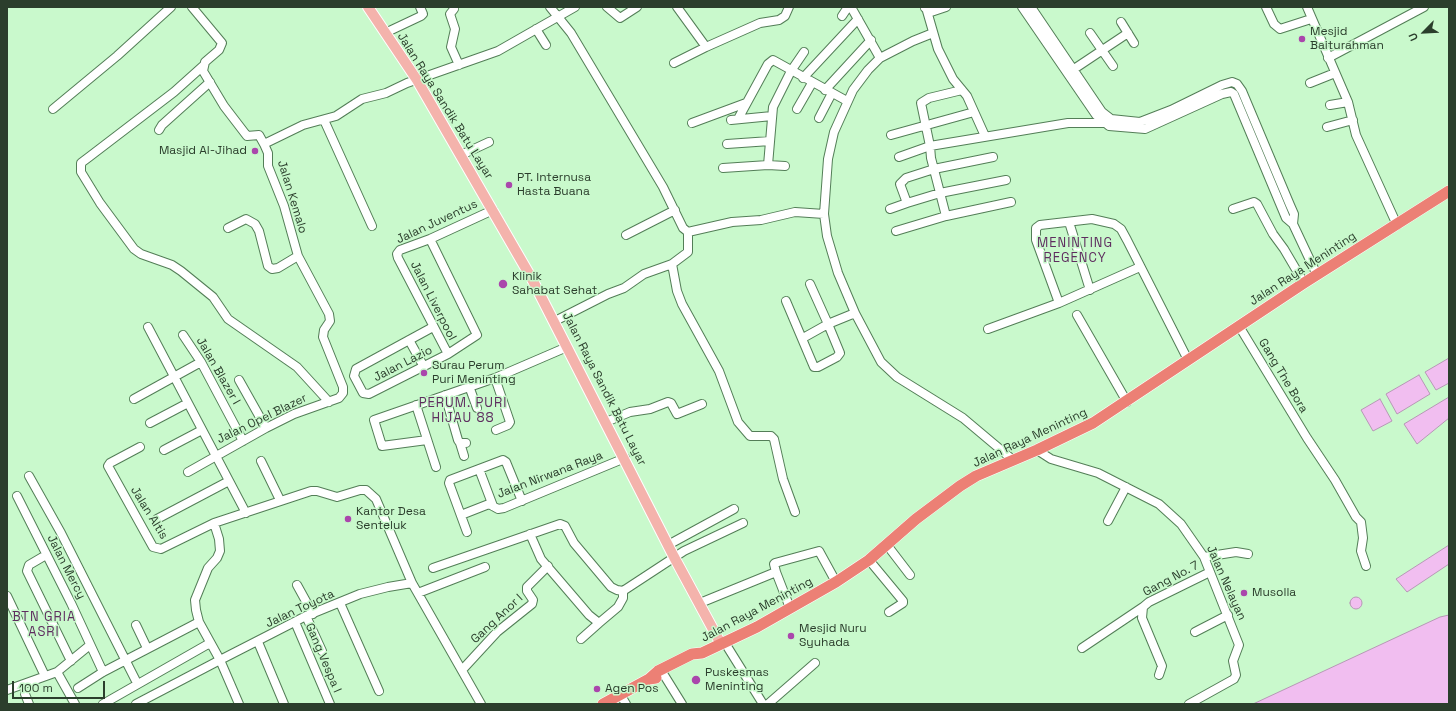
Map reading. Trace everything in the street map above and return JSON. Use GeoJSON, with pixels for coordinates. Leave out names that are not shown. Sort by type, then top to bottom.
{"type":"FeatureCollection","features":[{"type":"Feature","properties":{"kind":"highway","name":"Jalan Raya Meninting"},"geometry":{"type":"LineString","coordinates":[[603,704],[623,699],[649,680],[658,671],[692,654],[702,653],[723,644],[836,582],[869,560],[916,519],[960,486],[1093,423],[1127,402],[1304,283],[1396,225],[1448,195]]}},
{"type":"Feature","properties":{"kind":"highway","name":"Jalan Raya Meninting"},"geometry":{"type":"LineString","coordinates":[[649,680],[664,675],[695,660],[702,653]]}},
{"type":"Feature","properties":{"kind":"main road","name":"Jalan Raya Sandik Batu Layar"},"geometry":{"type":"LineString","coordinates":[[368,7],[417,80],[493,210],[555,321],[674,557],[723,644]]}},
{"type":"Feature","properties":{"kind":"street"},"geometry":{"type":"LineString","coordinates":[[53,109],[117,56],[171,7]]}},
{"type":"Feature","properties":{"kind":"street"},"geometry":{"type":"LineString","coordinates":[[192,7],[215,32],[221,41],[221,48],[174,92],[81,163],[81,172],[100,203],[134,249],[141,254],[181,271],[213,297],[228,319],[297,367],[330,402]]}},
{"type":"Feature","properties":{"kind":"street"},"geometry":{"type":"LineString","coordinates":[[385,33],[421,16],[423,14],[420,7]]}},
{"type":"Feature","properties":{"kind":"street"},"geometry":{"type":"LineString","coordinates":[[550,7],[559,16],[571,33],[675,210],[683,228],[688,232]]}},
{"type":"Feature","properties":{"kind":"street"},"geometry":{"type":"LineString","coordinates":[[203,66],[210,82],[246,136],[259,136],[264,144],[303,125],[341,114],[362,99],[381,94],[503,48],[575,7]]}},
{"type":"Feature","properties":{"kind":"street"},"geometry":{"type":"LineString","coordinates":[[607,7],[620,18],[637,7]]}},
{"type":"Feature","properties":{"kind":"street"},"geometry":{"type":"LineString","coordinates":[[677,7],[706,47]]}},
{"type":"Feature","properties":{"kind":"street"},"geometry":{"type":"LineString","coordinates":[[674,63],[760,23],[782,18],[789,7]]}},
{"type":"Feature","properties":{"kind":"street"},"geometry":{"type":"LineString","coordinates":[[842,16],[850,7],[871,40],[880,58]]}},
{"type":"Feature","properties":{"kind":"street"},"geometry":{"type":"LineString","coordinates":[[926,9],[931,12],[946,7]]}},
{"type":"Feature","properties":{"kind":"street"},"geometry":{"type":"LineString","coordinates":[[1022,7],[1074,69],[1085,92],[1102,112],[1111,119],[1140,122],[1172,113]]}},
{"type":"Feature","properties":{"kind":"street"},"geometry":{"type":"LineString","coordinates":[[1031,7],[1042,29],[1085,92],[1104,124]]}},
{"type":"Feature","properties":{"kind":"street"},"geometry":{"type":"LineString","coordinates":[[1266,7],[1274,24],[1280,29],[1311,19]]}},
{"type":"Feature","properties":{"kind":"street"},"geometry":{"type":"LineString","coordinates":[[1307,7],[1348,102],[1356,135],[1396,225]]}},
{"type":"Feature","properties":{"kind":"street"},"geometry":{"type":"LineString","coordinates":[[1328,58],[1424,7]]}},
{"type":"Feature","properties":{"kind":"street"},"geometry":{"type":"LineString","coordinates":[[454,9],[450,14],[455,29],[451,47],[459,65]]}},
{"type":"Feature","properties":{"kind":"street"},"geometry":{"type":"LineString","coordinates":[[926,9],[938,49],[950,73],[962,90],[974,112],[985,136]]}},
{"type":"Feature","properties":{"kind":"street"},"geometry":{"type":"LineString","coordinates":[[803,78],[858,19]]}},
{"type":"Feature","properties":{"kind":"street"},"geometry":{"type":"LineString","coordinates":[[1121,22],[1134,43]]}},
{"type":"Feature","properties":{"kind":"street"},"geometry":{"type":"LineString","coordinates":[[536,29],[546,44]]}},
{"type":"Feature","properties":{"kind":"street"},"geometry":{"type":"LineString","coordinates":[[933,33],[880,58],[859,82],[847,101],[834,132],[830,147],[824,214],[834,260],[855,313],[876,355],[890,371],[963,418],[1013,460]]}},
{"type":"Feature","properties":{"kind":"street"},"geometry":{"type":"LineString","coordinates":[[1090,33],[1113,66]]}},
{"type":"Feature","properties":{"kind":"street"},"geometry":{"type":"LineString","coordinates":[[1074,69],[1128,33]]}},
{"type":"Feature","properties":{"kind":"street"},"geometry":{"type":"LineString","coordinates":[[819,118],[829,91],[871,40]]}},
{"type":"Feature","properties":{"kind":"street"},"geometry":{"type":"LineString","coordinates":[[768,165],[774,103],[791,71],[804,52]]}},
{"type":"Feature","properties":{"kind":"street"},"geometry":{"type":"LineString","coordinates":[[772,116],[735,119],[746,104],[770,61],[773,60],[812,83],[847,101]]}},
{"type":"Feature","properties":{"kind":"street"},"geometry":{"type":"LineString","coordinates":[[1310,83],[1335,73]]}},
{"type":"Feature","properties":{"kind":"street"},"geometry":{"type":"LineString","coordinates":[[159,130],[162,125],[210,82]]}},
{"type":"Feature","properties":{"kind":"street"},"geometry":{"type":"LineString","coordinates":[[899,157],[930,146],[985,136],[1068,124],[1104,124],[1109,126],[1145,130],[1222,85],[1232,82],[1237,84],[1242,91],[1261,147],[1317,275]]}},
{"type":"Feature","properties":{"kind":"street"},"geometry":{"type":"LineString","coordinates":[[797,109],[812,83]]}},
{"type":"Feature","properties":{"kind":"street"},"geometry":{"type":"LineString","coordinates":[[946,216],[934,169],[921,103],[929,98],[962,90]]}},
{"type":"Feature","properties":{"kind":"street"},"geometry":{"type":"LineString","coordinates":[[1330,105],[1348,102]]}},
{"type":"Feature","properties":{"kind":"street"},"geometry":{"type":"LineString","coordinates":[[692,123],[746,104]]}},
{"type":"Feature","properties":{"kind":"street"},"geometry":{"type":"LineString","coordinates":[[891,135],[974,112]]}},
{"type":"Feature","properties":{"kind":"street"},"geometry":{"type":"LineString","coordinates":[[324,120],[372,226]]}},
{"type":"Feature","properties":{"kind":"street"},"geometry":{"type":"LineString","coordinates":[[1327,128],[1353,120]]}},
{"type":"Feature","properties":{"kind":"street"},"geometry":{"type":"LineString","coordinates":[[727,144],[770,141]]}},
{"type":"Feature","properties":{"kind":"street"},"geometry":{"type":"LineString","coordinates":[[461,155],[489,142]]}},
{"type":"Feature","properties":{"kind":"street","name":"Jalan Kemalo"},"geometry":{"type":"LineString","coordinates":[[264,144],[268,153],[268,168],[284,206],[298,256],[329,314],[330,321],[324,330],[323,337],[343,387]]}},
{"type":"Feature","properties":{"kind":"street"},"geometry":{"type":"LineString","coordinates":[[907,203],[900,184],[906,178],[934,169],[993,157]]}},
{"type":"Feature","properties":{"kind":"street"},"geometry":{"type":"LineString","coordinates":[[723,168],[768,165],[785,166]]}},
{"type":"Feature","properties":{"kind":"street"},"geometry":{"type":"LineString","coordinates":[[890,209],[940,193],[1006,180]]}},
{"type":"Feature","properties":{"kind":"street"},"geometry":{"type":"LineString","coordinates":[[896,231],[946,216],[1011,202]]}},
{"type":"Feature","properties":{"kind":"street"},"geometry":{"type":"LineString","coordinates":[[1234,209],[1254,202],[1257,204],[1273,234],[1284,248],[1304,283]]}},
{"type":"Feature","properties":{"kind":"street","name":"Jalan Juventus"},"geometry":{"type":"LineString","coordinates":[[398,259],[397,255],[399,251],[430,239],[493,210]]}},
{"type":"Feature","properties":{"kind":"street"},"geometry":{"type":"LineString","coordinates":[[626,235],[675,210]]}},
{"type":"Feature","properties":{"kind":"street"},"geometry":{"type":"LineString","coordinates":[[688,232],[732,222],[761,220],[795,212],[824,214]]}},
{"type":"Feature","properties":{"kind":"street"},"geometry":{"type":"LineString","coordinates":[[228,228],[244,219],[252,221],[259,231],[263,253],[268,266],[272,269],[278,268],[298,256]]}},
{"type":"Feature","properties":{"kind":"street"},"geometry":{"type":"LineString","coordinates":[[1059,303],[1048,278],[1035,233],[1036,228],[1040,225],[1092,219],[1114,224],[1121,229],[1188,360]]}},
{"type":"Feature","properties":{"kind":"street"},"geometry":{"type":"LineString","coordinates":[[1069,222],[1090,290]]}},
{"type":"Feature","properties":{"kind":"street"},"geometry":{"type":"LineString","coordinates":[[555,321],[608,294],[624,288],[644,274],[672,264],[688,252],[688,232]]}},
{"type":"Feature","properties":{"kind":"street","name":"Jalan Lazio"},"geometry":{"type":"LineString","coordinates":[[409,340],[357,368],[354,373],[355,378],[363,393],[369,394],[424,367],[476,337],[477,333],[430,239]]}},
{"type":"Feature","properties":{"kind":"street","name":"Jalan Liverpool"},"geometry":{"type":"LineString","coordinates":[[398,259],[448,354]]}},
{"type":"Feature","properties":{"kind":"street"},"geometry":{"type":"LineString","coordinates":[[672,264],[677,291],[682,304],[721,376],[738,422],[750,436],[771,436],[774,439],[783,479],[795,512]]}},
{"type":"Feature","properties":{"kind":"street"},"geometry":{"type":"LineString","coordinates":[[988,328],[1059,303],[1140,267]]}},
{"type":"Feature","properties":{"kind":"street"},"geometry":{"type":"LineString","coordinates":[[786,302],[803,338],[814,367],[818,367],[838,357],[840,353],[810,284]]}},
{"type":"Feature","properties":{"kind":"street"},"geometry":{"type":"LineString","coordinates":[[803,338],[828,324],[855,313]]}},
{"type":"Feature","properties":{"kind":"street"},"geometry":{"type":"LineString","coordinates":[[1077,315],[1127,402]]}},
{"type":"Feature","properties":{"kind":"street","name":"Gang The Bora"},"geometry":{"type":"LineString","coordinates":[[1239,326],[1307,438],[1336,480],[1362,525],[1361,551],[1366,566]]}},
{"type":"Feature","properties":{"kind":"street"},"geometry":{"type":"LineString","coordinates":[[148,327],[246,513]]}},
{"type":"Feature","properties":{"kind":"street"},"geometry":{"type":"LineString","coordinates":[[424,367],[409,340],[433,328]]}},
{"type":"Feature","properties":{"kind":"street","name":"Jalan Blazer I"},"geometry":{"type":"LineString","coordinates":[[183,335],[201,362],[243,441]]}},
{"type":"Feature","properties":{"kind":"street"},"geometry":{"type":"LineString","coordinates":[[427,440],[385,447],[381,444],[375,419],[495,378],[567,347]]}},
{"type":"Feature","properties":{"kind":"street"},"geometry":{"type":"LineString","coordinates":[[134,399],[201,362]]}},
{"type":"Feature","properties":{"kind":"street"},"geometry":{"type":"LineString","coordinates":[[495,378],[510,422],[508,425],[496,430]]}},
{"type":"Feature","properties":{"kind":"street"},"geometry":{"type":"LineString","coordinates":[[239,380],[266,428]]}},
{"type":"Feature","properties":{"kind":"street"},"geometry":{"type":"LineString","coordinates":[[469,386],[477,408]]}},
{"type":"Feature","properties":{"kind":"street","name":"Jalan Opel Blazer"},"geometry":{"type":"LineString","coordinates":[[188,472],[294,414],[330,402],[341,396],[343,387]]}},
{"type":"Feature","properties":{"kind":"street"},"geometry":{"type":"LineString","coordinates":[[445,394],[463,443],[464,456]]}},
{"type":"Feature","properties":{"kind":"street"},"geometry":{"type":"LineString","coordinates":[[606,422],[630,412],[650,409],[668,402],[671,403],[677,414],[702,404]]}},
{"type":"Feature","properties":{"kind":"street"},"geometry":{"type":"LineString","coordinates":[[150,423],[188,403]]}},
{"type":"Feature","properties":{"kind":"street"},"geometry":{"type":"LineString","coordinates":[[416,405],[436,467]]}},
{"type":"Feature","properties":{"kind":"street"},"geometry":{"type":"LineString","coordinates":[[164,450],[202,430]]}},
{"type":"Feature","properties":{"kind":"street","name":"Jalan Altis"},"geometry":{"type":"LineString","coordinates":[[140,447],[110,463],[108,466],[153,547],[156,550],[161,549],[214,523]]}},
{"type":"Feature","properties":{"kind":"street","name":"Jalan Nelayan"},"geometry":{"type":"LineString","coordinates":[[1037,450],[1051,459],[1098,473],[1150,498],[1181,524],[1204,557],[1239,643],[1233,661],[1236,674],[1232,681],[1189,704]]}},
{"type":"Feature","properties":{"kind":"street","name":"Jalan Nirwana Raya"},"geometry":{"type":"LineString","coordinates":[[462,515],[489,504],[500,509],[625,458]]}},
{"type":"Feature","properties":{"kind":"street"},"geometry":{"type":"LineString","coordinates":[[467,532],[449,481],[503,460],[506,462],[522,501]]}},
{"type":"Feature","properties":{"kind":"street"},"geometry":{"type":"LineString","coordinates":[[262,461],[280,500]]}},
{"type":"Feature","properties":{"kind":"street"},"geometry":{"type":"LineString","coordinates":[[479,469],[493,506]]}},
{"type":"Feature","properties":{"kind":"street"},"geometry":{"type":"LineString","coordinates":[[29,476],[58,527],[137,683]]}},
{"type":"Feature","properties":{"kind":"street"},"geometry":{"type":"LineString","coordinates":[[157,519],[228,481]]}},
{"type":"Feature","properties":{"kind":"street"},"geometry":{"type":"LineString","coordinates":[[1108,521],[1126,487]]}},
{"type":"Feature","properties":{"kind":"street"},"geometry":{"type":"LineString","coordinates":[[239,704],[220,660],[199,622],[196,610],[195,600],[208,568],[217,558],[220,551],[219,539],[214,523],[280,500],[314,491],[337,496],[360,490],[371,493],[376,499],[412,583],[481,704]]}},
{"type":"Feature","properties":{"kind":"street","name":"Jalan Mercy"},"geometry":{"type":"LineString","coordinates":[[17,496],[71,603],[103,672]]}},
{"type":"Feature","properties":{"kind":"street"},"geometry":{"type":"LineString","coordinates":[[668,545],[734,509]]}},
{"type":"Feature","properties":{"kind":"street"},"geometry":{"type":"LineString","coordinates":[[433,568],[556,524],[563,525],[574,543],[611,587],[623,591],[684,551],[743,523]]}},
{"type":"Feature","properties":{"kind":"street"},"geometry":{"type":"LineString","coordinates":[[530,534],[537,552],[589,615],[599,623]]}},
{"type":"Feature","properties":{"kind":"street"},"geometry":{"type":"LineString","coordinates":[[887,545],[910,574]]}},
{"type":"Feature","properties":{"kind":"street"},"geometry":{"type":"LineString","coordinates":[[790,608],[774,564],[819,551],[836,582]]}},
{"type":"Feature","properties":{"kind":"street"},"geometry":{"type":"LineString","coordinates":[[1204,557],[1236,552],[1248,554]]}},
{"type":"Feature","properties":{"kind":"street"},"geometry":{"type":"LineString","coordinates":[[46,555],[29,565],[27,571],[71,661]]}},
{"type":"Feature","properties":{"kind":"street"},"geometry":{"type":"LineString","coordinates":[[869,560],[903,601],[903,603],[889,612]]}},
{"type":"Feature","properties":{"kind":"street","name":"Gang Anor I"},"geometry":{"type":"LineString","coordinates":[[462,670],[497,632],[532,604],[533,600],[527,591],[527,587],[548,566]]}},
{"type":"Feature","properties":{"kind":"street"},"geometry":{"type":"LineString","coordinates":[[418,593],[485,567]]}},
{"type":"Feature","properties":{"kind":"street"},"geometry":{"type":"LineString","coordinates":[[700,603],[776,572]]}},
{"type":"Feature","properties":{"kind":"street","name":"Gang No. 7"},"geometry":{"type":"LineString","coordinates":[[1159,675],[1162,666],[1142,618],[1143,607],[1149,602],[1210,572]]}},
{"type":"Feature","properties":{"kind":"street","name":"Jalan Toyota"},"geometry":{"type":"LineString","coordinates":[[136,704],[309,615],[379,589],[412,583]]}},
{"type":"Feature","properties":{"kind":"street"},"geometry":{"type":"LineString","coordinates":[[297,585],[322,651]]}},
{"type":"Feature","properties":{"kind":"street"},"geometry":{"type":"LineString","coordinates":[[581,639],[618,607],[622,602],[623,591]]}},
{"type":"Feature","properties":{"kind":"street"},"geometry":{"type":"LineString","coordinates":[[7,596],[45,676]]}},
{"type":"Feature","properties":{"kind":"street"},"geometry":{"type":"LineString","coordinates":[[340,603],[379,691]]}},
{"type":"Feature","properties":{"kind":"street"},"geometry":{"type":"LineString","coordinates":[[1082,648],[1143,607]]}},
{"type":"Feature","properties":{"kind":"street"},"geometry":{"type":"LineString","coordinates":[[1195,632],[1228,616]]}},
{"type":"Feature","properties":{"kind":"street"},"geometry":{"type":"LineString","coordinates":[[78,688],[103,672],[147,648],[199,622]]}},
{"type":"Feature","properties":{"kind":"street","name":"Gang Vespa I"},"geometry":{"type":"LineString","coordinates":[[295,622],[330,704]]}},
{"type":"Feature","properties":{"kind":"street"},"geometry":{"type":"LineString","coordinates":[[136,625],[147,648]]}},
{"type":"Feature","properties":{"kind":"street"},"geometry":{"type":"LineString","coordinates":[[258,642],[284,704]]}},
{"type":"Feature","properties":{"kind":"street"},"geometry":{"type":"LineString","coordinates":[[102,704],[210,643]]}},
{"type":"Feature","properties":{"kind":"street"},"geometry":{"type":"LineString","coordinates":[[723,644],[763,704]]}},
{"type":"Feature","properties":{"kind":"street"},"geometry":{"type":"LineString","coordinates":[[7,690],[57,672],[90,645]]}},
{"type":"Feature","properties":{"kind":"street"},"geometry":{"type":"LineString","coordinates":[[768,704],[816,663]]}},
{"type":"Feature","properties":{"kind":"street"},"geometry":{"type":"LineString","coordinates":[[57,672],[75,704]]}},
{"type":"Feature","properties":{"kind":"street"},"geometry":{"type":"LineString","coordinates":[[664,675],[682,704]]}},
{"type":"Feature","properties":{"kind":"street"},"geometry":{"type":"LineString","coordinates":[[25,694],[29,704]]}},
{"type":"Feature","properties":{"kind":"shaded area"},"geometry":{"type":"Polygon","coordinates":[[[1449,358],[1449,383],[1436,390],[1425,372],[1449,358]]]}},
{"type":"Feature","properties":{"kind":"shaded area"},"geometry":{"type":"Polygon","coordinates":[[[1419,375],[1430,394],[1397,414],[1386,394],[1419,375]]]}},
{"type":"Feature","properties":{"kind":"shaded area"},"geometry":{"type":"Polygon","coordinates":[[[1449,397],[1449,418],[1417,444],[1404,424],[1449,397]]]}},
{"type":"Feature","properties":{"kind":"shaded area"},"geometry":{"type":"Polygon","coordinates":[[[1380,399],[1392,421],[1373,431],[1361,410],[1380,399]]]}},
{"type":"Feature","properties":{"kind":"shaded area"},"geometry":{"type":"Polygon","coordinates":[[[1449,545],[1449,564],[1407,592],[1396,579],[1449,545]]]}},
{"type":"Feature","properties":{"kind":"shaded area"},"geometry":{"type":"Polygon","coordinates":[[[1354,597],[1358,597],[1362,603],[1358,609],[1354,609],[1350,605],[1350,601],[1354,597]]]}},
{"type":"Feature","properties":{"kind":"shaded area"},"geometry":{"type":"Polygon","coordinates":[[[1449,615],[1449,704],[1253,704],[1440,617],[1449,615]]]}},
{"type":"Feature","properties":{"kind":"place","name":"Mesjid Baiturahman"},"geometry":{"type":"Point","coordinates":[1302,39]}},
{"type":"Feature","properties":{"kind":"place","name":"Masjid Al-Jihad"},"geometry":{"type":"Point","coordinates":[255,151]}},
{"type":"Feature","properties":{"kind":"place","name":"PT. Internusa Hasta Buana"},"geometry":{"type":"Point","coordinates":[509,185]}},
{"type":"Feature","properties":{"kind":"place","name":"Klinik Sahabat Sehat"},"geometry":{"type":"Point","coordinates":[503,284]}},
{"type":"Feature","properties":{"kind":"place","name":"Surau Perum Puri Meninting"},"geometry":{"type":"Point","coordinates":[424,373]}},
{"type":"Feature","properties":{"kind":"place","name":"Kantor Desa Senteluk"},"geometry":{"type":"Point","coordinates":[348,519]}},
{"type":"Feature","properties":{"kind":"place","name":"Musolla"},"geometry":{"type":"Point","coordinates":[1244,593]}},
{"type":"Feature","properties":{"kind":"place","name":"Mesjid Nuru Syuhada"},"geometry":{"type":"Point","coordinates":[791,636]}},
{"type":"Feature","properties":{"kind":"place","name":"Puskesmas Meninting"},"geometry":{"type":"Point","coordinates":[696,680]}},
{"type":"Feature","properties":{"kind":"place","name":"Agen Pos"},"geometry":{"type":"Point","coordinates":[597,689]}},
{"type":"Feature","properties":{"kind":"district","name":"MENINTING REGENCY"},"geometry":{"type":"Point","coordinates":[1075,250]}},
{"type":"Feature","properties":{"kind":"district","name":"PERUM. PURI HIJAU 88"},"geometry":{"type":"Point","coordinates":[463,410]}},
{"type":"Feature","properties":{"kind":"district","name":"BTN GRIA ASRI"},"geometry":{"type":"Point","coordinates":[44,624]}}]}
